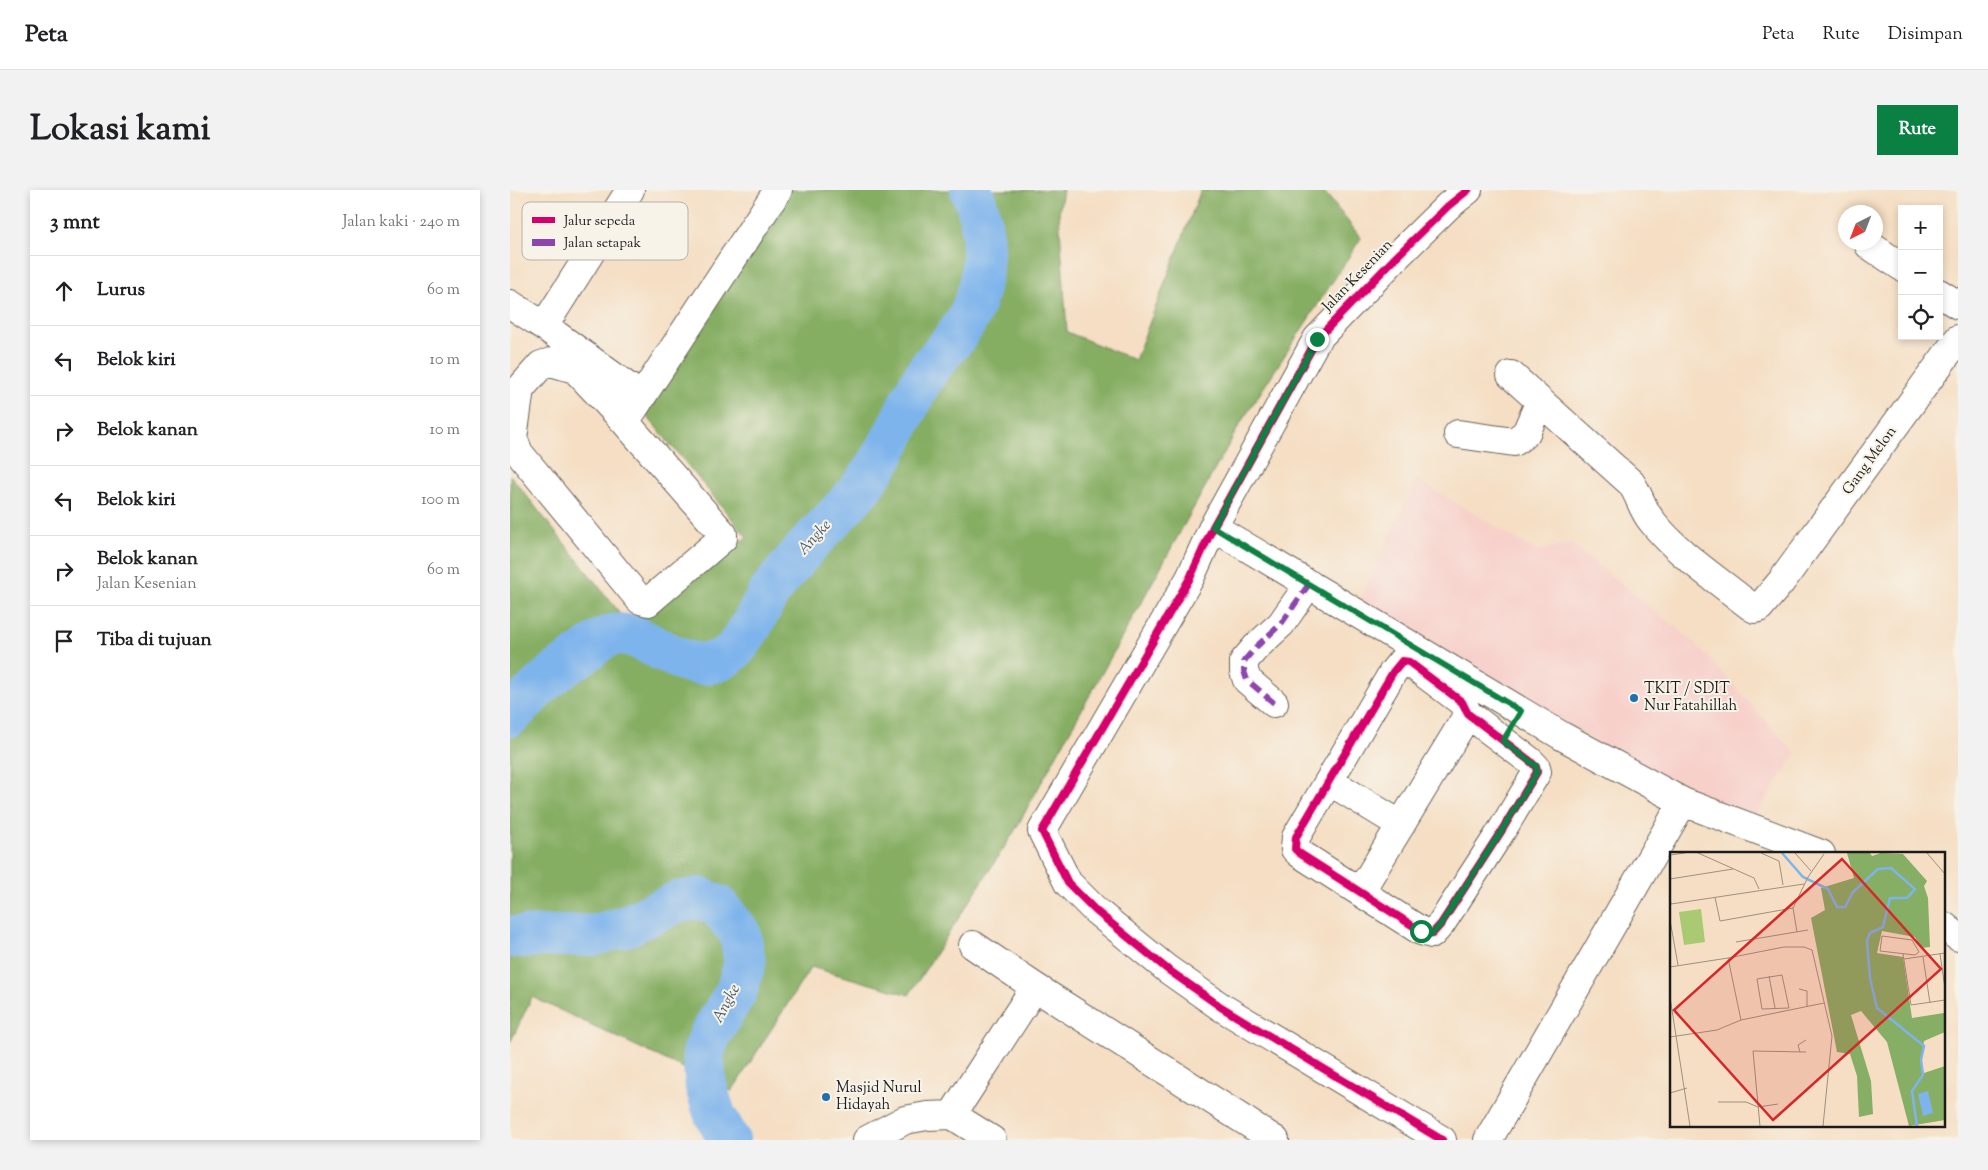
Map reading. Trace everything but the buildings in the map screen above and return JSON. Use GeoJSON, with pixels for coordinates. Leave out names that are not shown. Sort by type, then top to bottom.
{"type":"FeatureCollection","features":[{"type":"Feature","properties":{"kind":"street"},"geometry":{"type":"LineString","coordinates":[[622,202],[630,190]]}},
{"type":"Feature","properties":{"kind":"street"},"geometry":{"type":"LineString","coordinates":[[625,422],[778,190]]}},
{"type":"Feature","properties":{"kind":"street","name":"Jalan Kesenian"},"geometry":{"type":"LineString","coordinates":[[1442,1140],[1221,1008],[1167,969],[1096,911],[1068,883],[1042,831],[1190,578],[1213,527],[1317,339],[1396,257],[1448,206],[1468,190]]}},
{"type":"Feature","properties":{"kind":"street"},"geometry":{"type":"LineString","coordinates":[[1876,250],[1898,264]]}},
{"type":"Feature","properties":{"kind":"street"},"geometry":{"type":"LineString","coordinates":[[544,326],[586,260]]}},
{"type":"Feature","properties":{"kind":"street"},"geometry":{"type":"LineString","coordinates":[[1942,295],[1958,305]]}},
{"type":"Feature","properties":{"kind":"street"},"geometry":{"type":"LineString","coordinates":[[510,304],[544,326],[642,397]]}},
{"type":"Feature","properties":{"kind":"street","name":"Gang Melon"},"geometry":{"type":"LineString","coordinates":[[1540,402],[1631,483],[1638,492],[1651,521],[1677,547],[1755,609],[1759,608],[1782,582],[1958,339]]}},
{"type":"Feature","properties":{"kind":"street"},"geometry":{"type":"LineString","coordinates":[[551,362],[575,369],[625,422],[724,535],[723,538],[648,602],[640,600],[519,453],[513,438],[520,389],[541,365],[551,362]]}},
{"type":"Feature","properties":{"kind":"street"},"geometry":{"type":"LineString","coordinates":[[1458,434],[1514,442],[1526,433],[1540,402],[1511,375]]}},
{"type":"Feature","properties":{"kind":"street"},"geometry":{"type":"LineString","coordinates":[[1213,527],[1562,736],[1683,802],[1791,849],[1809,852]]}},
{"type":"Feature","properties":{"kind":"street"},"geometry":{"type":"LineString","coordinates":[[1274,703],[1247,680],[1244,671],[1244,661],[1281,624],[1309,584]]}},
{"type":"Feature","properties":{"kind":"street"},"geometry":{"type":"LineString","coordinates":[[1402,661],[1409,662],[1462,702],[1468,714],[1503,741],[1536,766],[1537,772],[1502,830],[1435,932],[1428,934],[1421,931],[1295,849],[1296,838],[1393,672],[1402,661]]}},
{"type":"Feature","properties":{"kind":"street"},"geometry":{"type":"LineString","coordinates":[[1503,741],[1521,711]]}},
{"type":"Feature","properties":{"kind":"street"},"geometry":{"type":"LineString","coordinates":[[1360,892],[1468,714]]}},
{"type":"Feature","properties":{"kind":"street"},"geometry":{"type":"LineString","coordinates":[[1329,781],[1401,824]]}},
{"type":"Feature","properties":{"kind":"street"},"geometry":{"type":"LineString","coordinates":[[1488,1140],[1683,802]]}},
{"type":"Feature","properties":{"kind":"street"},"geometry":{"type":"LineString","coordinates":[[1946,927],[1958,936]]}},
{"type":"Feature","properties":{"kind":"street"},"geometry":{"type":"LineString","coordinates":[[973,945],[1035,987],[1274,1140]]}},
{"type":"Feature","properties":{"kind":"street"},"geometry":{"type":"LineString","coordinates":[[952,1115],[1035,987]]}},
{"type":"Feature","properties":{"kind":"street"},"geometry":{"type":"LineString","coordinates":[[868,1140],[905,1120],[927,1116],[952,1115],[992,1140]]}},
{"type":"Feature","properties":{"kind":"shaded area","name":"TKIT / SDIT Nur Fatahillah"},"geometry":{"type":"Polygon","coordinates":[[[1416,479],[1536,551],[1572,544],[1695,643],[1796,754],[1746,830],[1359,601],[1416,479]]]}},
{"type":"Feature","properties":{"kind":"green space"},"geometry":{"type":"Polygon","coordinates":[[[784,190],[1063,190],[1059,213],[1067,332],[1135,360],[1201,190],[1323,190],[1361,238],[1240,424],[1014,832],[909,995],[811,967],[732,1091],[532,997],[510,1043],[510,475],[627,622],[747,537],[641,409],[784,190]]]}},
{"type":"Feature","properties":{"kind":"waterway","name":"Angke"},"geometry":{"type":"LineString","coordinates":[[510,716],[561,668],[607,637],[621,634],[635,637],[677,658],[692,663],[708,663],[724,658],[738,646],[780,578],[863,486],[880,461],[928,370],[961,329],[969,314],[976,298],[980,280],[983,242],[977,206],[971,190]]}},
{"type":"Feature","properties":{"kind":"waterway","name":"Angke"},"geometry":{"type":"LineString","coordinates":[[510,937],[596,935],[626,926],[677,902],[700,898],[718,906],[740,933],[745,963],[736,992],[711,1033],[703,1054],[706,1087],[715,1115],[729,1140]]}},
{"type":"Feature","properties":{"kind":"marked path"},"geometry":{"type":"LineString","coordinates":[[1274,703],[1247,680],[1244,671],[1244,661],[1281,624],[1309,584]]}},
{"type":"Feature","properties":{"kind":"cycle path"},"geometry":{"type":"LineString","coordinates":[[1442,1140],[1221,1007],[1167,969],[1096,911],[1068,883],[1042,831],[1190,578],[1213,527],[1317,339],[1396,257],[1448,206],[1468,190]]}},
{"type":"Feature","properties":{"kind":"cycle path"},"geometry":{"type":"LineString","coordinates":[[1402,661],[1409,662],[1462,702],[1468,714],[1530,761],[1536,767],[1537,772],[1502,830],[1441,924],[1432,934],[1421,931],[1295,849],[1296,837],[1393,672],[1402,661]]}},
{"type":"Feature","properties":{"kind":"place","name":"TKIT / SDIT Nur Fatahillah"},"geometry":{"type":"Point","coordinates":[1634,698]}},
{"type":"Feature","properties":{"kind":"place","name":"Masjid Nurul Hidayah"},"geometry":{"type":"Point","coordinates":[826,1097]}},
{"type":"Feature","properties":{"kind":"route"},"geometry":{"type":"LineString","coordinates":[[1317,339],[1213,527],[1521,711],[1503,741],[1536,766],[1537,772],[1534,778],[1441,924],[1432,934],[1421,931]]}}]}
